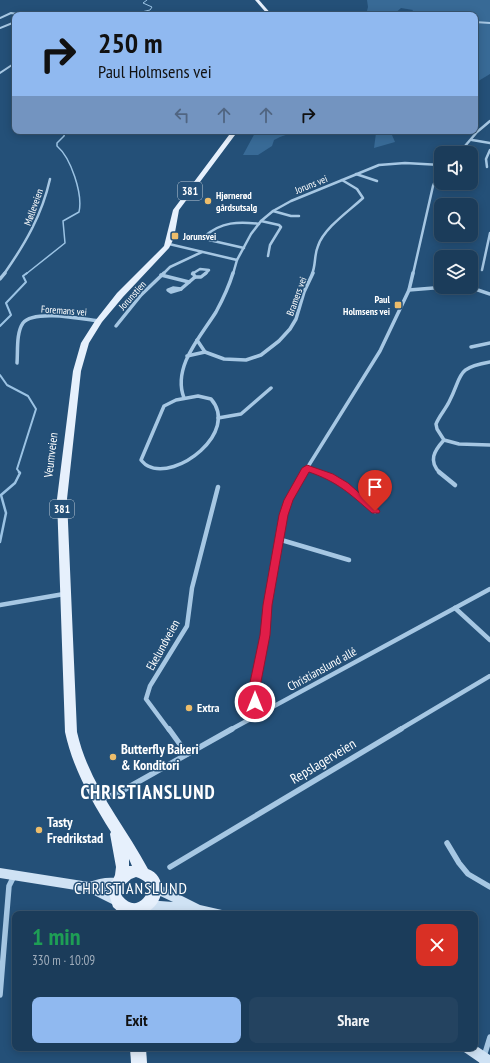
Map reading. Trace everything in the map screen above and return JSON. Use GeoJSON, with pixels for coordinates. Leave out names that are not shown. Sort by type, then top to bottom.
{"type":"FeatureCollection","features":[{"type":"Feature","properties":{"kind":"main road"},"geometry":{"type":"LineString","coordinates":[[257,0],[267,12]]}},
{"type":"Feature","properties":{"kind":"main road","name":"381"},"geometry":{"type":"LineString","coordinates":[[169,244],[172,220],[176,210],[233,134]]}},
{"type":"Feature","properties":{"kind":"main road","name":"Veumveien"},"geometry":{"type":"LineString","coordinates":[[143,872],[131,849],[114,826],[88,781],[77,757],[73,742],[64,594],[62,499],[77,371],[82,351],[89,335],[120,295],[161,255],[169,244]]}},
{"type":"Feature","properties":{"kind":"main road","name":"Veumveien"},"geometry":{"type":"LineString","coordinates":[[114,826],[122,853],[124,866],[119,880]]}},
{"type":"Feature","properties":{"kind":"main road"},"geometry":{"type":"LineString","coordinates":[[119,880],[131,872],[143,872]]}},
{"type":"Feature","properties":{"kind":"main road","name":"381"},"geometry":{"type":"LineString","coordinates":[[143,872],[151,877],[156,888]]}},
{"type":"Feature","properties":{"kind":"main road","name":"381"},"geometry":{"type":"LineString","coordinates":[[119,880],[114,892],[122,907]]}},
{"type":"Feature","properties":{"kind":"main road"},"geometry":{"type":"LineString","coordinates":[[122,907],[133,910],[143,909],[154,898],[156,888]]}},
{"type":"Feature","properties":{"kind":"main road"},"geometry":{"type":"LineString","coordinates":[[138,1051],[138,1063]]}},
{"type":"Feature","properties":{"kind":"street"},"geometry":{"type":"LineString","coordinates":[[0,18],[12,13]]}},
{"type":"Feature","properties":{"kind":"street"},"geometry":{"type":"LineString","coordinates":[[478,22],[490,23]]}},
{"type":"Feature","properties":{"kind":"street"},"geometry":{"type":"LineString","coordinates":[[0,28],[12,23]]}},
{"type":"Feature","properties":{"kind":"street"},"geometry":{"type":"LineString","coordinates":[[0,73],[12,65]]}},
{"type":"Feature","properties":{"kind":"street"},"geometry":{"type":"LineString","coordinates":[[478,130],[490,121]]}},
{"type":"Feature","properties":{"kind":"street"},"geometry":{"type":"LineString","coordinates":[[466,146],[476,134]]}},
{"type":"Feature","properties":{"kind":"street"},"geometry":{"type":"LineString","coordinates":[[472,140],[490,143]]}},
{"type":"Feature","properties":{"kind":"street"},"geometry":{"type":"LineString","coordinates":[[487,167],[486,159],[490,150]]}},
{"type":"Feature","properties":{"kind":"street","name":"Joruns vei"},"geometry":{"type":"LineString","coordinates":[[184,398],[181,389],[187,356],[217,309],[237,260],[260,222],[273,211],[291,201],[356,174],[389,163],[412,162],[434,165]]}},
{"type":"Feature","properties":{"kind":"street"},"geometry":{"type":"LineString","coordinates":[[356,174],[377,181]]}},
{"type":"Feature","properties":{"kind":"street","name":"Mølleveien"},"geometry":{"type":"LineString","coordinates":[[0,279],[34,230],[48,193],[50,179]]}},
{"type":"Feature","properties":{"kind":"street","name":"Bramers vei"},"geometry":{"type":"LineString","coordinates":[[205,352],[224,360],[246,360],[266,353],[286,335],[298,314],[304,292],[315,267],[317,247],[320,240],[331,226],[363,198],[357,189],[342,180]]}},
{"type":"Feature","properties":{"kind":"street"},"geometry":{"type":"LineString","coordinates":[[260,714],[253,692],[265,635],[268,605],[283,515],[289,500],[307,468],[380,351],[409,290],[434,184]]}},
{"type":"Feature","properties":{"kind":"street"},"geometry":{"type":"LineString","coordinates":[[273,211],[291,216],[299,216]]}},
{"type":"Feature","properties":{"kind":"street"},"geometry":{"type":"LineString","coordinates":[[244,248],[209,240],[205,236],[230,223],[242,221],[279,225],[281,228],[270,245],[268,256]]}},
{"type":"Feature","properties":{"kind":"street"},"geometry":{"type":"LineString","coordinates":[[482,270],[488,256],[490,233]]}},
{"type":"Feature","properties":{"kind":"street"},"geometry":{"type":"LineString","coordinates":[[169,244],[237,260]]}},
{"type":"Feature","properties":{"kind":"street","name":"Jorunstien"},"geometry":{"type":"LineString","coordinates":[[116,326],[132,304],[161,275],[174,264],[202,252]]}},
{"type":"Feature","properties":{"kind":"street"},"geometry":{"type":"LineString","coordinates":[[182,289],[195,277],[201,277],[209,270],[203,268],[197,270],[192,273],[195,277]]}},
{"type":"Feature","properties":{"kind":"street","name":"Jorunstien"},"geometry":{"type":"LineString","coordinates":[[161,275],[189,282]]}},
{"type":"Feature","properties":{"kind":"street"},"geometry":{"type":"LineString","coordinates":[[409,290],[434,288]]}},
{"type":"Feature","properties":{"kind":"street"},"geometry":{"type":"LineString","coordinates":[[478,290],[490,294]]}},
{"type":"Feature","properties":{"kind":"street","name":"Foremans vei"},"geometry":{"type":"LineString","coordinates":[[16,363],[20,331],[23,322],[29,317],[45,316],[99,321]]}},
{"type":"Feature","properties":{"kind":"street"},"geometry":{"type":"LineString","coordinates":[[187,356],[205,352],[196,340]]}},
{"type":"Feature","properties":{"kind":"street"},"geometry":{"type":"LineString","coordinates":[[471,346],[490,343]]}},
{"type":"Feature","properties":{"kind":"street"},"geometry":{"type":"LineString","coordinates":[[490,362],[466,368],[459,374],[450,401],[436,424],[437,429],[444,440],[459,444],[490,445]]}},
{"type":"Feature","properties":{"kind":"street"},"geometry":{"type":"LineString","coordinates":[[218,418],[241,414],[271,388]]}},
{"type":"Feature","properties":{"kind":"street"},"geometry":{"type":"LineString","coordinates":[[198,396],[211,399],[216,404],[218,418],[217,428],[213,437],[201,451],[183,462],[174,466],[160,469],[148,467],[144,464],[142,457],[162,409],[169,402],[184,398],[198,396]]}},
{"type":"Feature","properties":{"kind":"street"},"geometry":{"type":"LineString","coordinates":[[444,440],[436,447],[432,454],[432,462],[435,468],[455,485]]}},
{"type":"Feature","properties":{"kind":"street"},"geometry":{"type":"LineString","coordinates":[[307,468],[330,476],[345,485],[375,511]]}},
{"type":"Feature","properties":{"kind":"street","name":"Ekelundveien"},"geometry":{"type":"LineString","coordinates":[[187,754],[146,699],[150,686],[187,626],[192,588],[218,487]]}},
{"type":"Feature","properties":{"kind":"street"},"geometry":{"type":"LineString","coordinates":[[278,539],[349,560]]}},
{"type":"Feature","properties":{"kind":"street","name":"Christianslund allé"},"geometry":{"type":"LineString","coordinates":[[100,800],[120,792],[490,589]]}},
{"type":"Feature","properties":{"kind":"street"},"geometry":{"type":"LineString","coordinates":[[0,605],[64,594]]}},
{"type":"Feature","properties":{"kind":"street"},"geometry":{"type":"LineString","coordinates":[[455,608],[490,640]]}},
{"type":"Feature","properties":{"kind":"street","name":"Repslagerveien"},"geometry":{"type":"LineString","coordinates":[[170,866],[490,676]]}},
{"type":"Feature","properties":{"kind":"street"},"geometry":{"type":"LineString","coordinates":[[447,843],[459,863],[468,874],[490,886]]}},
{"type":"Feature","properties":{"kind":"street"},"geometry":{"type":"LineString","coordinates":[[0,873],[89,888],[122,907]]}},
{"type":"Feature","properties":{"kind":"street"},"geometry":{"type":"LineString","coordinates":[[0,995],[1,968],[9,886],[14,876]]}},
{"type":"Feature","properties":{"kind":"street"},"geometry":{"type":"LineString","coordinates":[[89,888],[119,880]]}},
{"type":"Feature","properties":{"kind":"street"},"geometry":{"type":"LineString","coordinates":[[156,888],[201,910]]}},
{"type":"Feature","properties":{"kind":"street"},"geometry":{"type":"LineString","coordinates":[[143,909],[205,911]]}},
{"type":"Feature","properties":{"kind":"street"},"geometry":{"type":"LineString","coordinates":[[472,1051],[485,1061],[490,1038]]}},
{"type":"Feature","properties":{"kind":"shaded area"},"geometry":{"type":"Polygon","coordinates":[[[367,0],[490,0],[490,74],[478,81],[478,12],[412,12],[413,10],[401,8],[396,12],[367,12],[367,0]]]}},
{"type":"Feature","properties":{"kind":"shaded area"},"geometry":{"type":"Polygon","coordinates":[[[254,134],[288,134],[274,140],[272,146],[258,155],[243,155],[254,134]]]}},
{"type":"Feature","properties":{"kind":"shaded area"},"geometry":{"type":"Polygon","coordinates":[[[376,134],[393,134],[392,135],[395,142],[374,148],[376,134]]]}},
{"type":"Feature","properties":{"kind":"waterway"},"geometry":{"type":"LineString","coordinates":[[141,12],[150,10],[152,7],[143,3],[147,0]]}},
{"type":"Feature","properties":{"kind":"waterway"},"geometry":{"type":"LineString","coordinates":[[26,274],[65,243],[63,221],[79,212],[80,204],[75,177],[67,159],[57,146],[57,143],[64,134]]}},
{"type":"Feature","properties":{"kind":"waterway"},"geometry":{"type":"LineString","coordinates":[[0,326],[11,315],[6,303],[26,282],[23,276],[27,273]]}},
{"type":"Feature","properties":{"kind":"waterway"},"geometry":{"type":"LineString","coordinates":[[0,375],[7,385],[28,396],[36,409],[17,469],[20,473]]}},
{"type":"Feature","properties":{"kind":"waterway"},"geometry":{"type":"LineString","coordinates":[[0,542],[6,513],[1,495],[15,483],[20,473]]}},
{"type":"Feature","properties":{"kind":"place","name":"Hjørnerød gårdsutsalg"},"geometry":{"type":"Point","coordinates":[208,201]}},
{"type":"Feature","properties":{"kind":"place","name":"Jorunsvei"},"geometry":{"type":"Point","coordinates":[175,236]}},
{"type":"Feature","properties":{"kind":"place","name":"Paul Holmsens vei"},"geometry":{"type":"Point","coordinates":[398,305]}},
{"type":"Feature","properties":{"kind":"place","name":"Extra"},"geometry":{"type":"Point","coordinates":[189,708]}},
{"type":"Feature","properties":{"kind":"place","name":"Butterfly Bakeri & Konditori"},"geometry":{"type":"Point","coordinates":[113,757]}},
{"type":"Feature","properties":{"kind":"place","name":"Tasty Fredrikstad"},"geometry":{"type":"Point","coordinates":[39,830]}},
{"type":"Feature","properties":{"kind":"district","name":"CHRISTIANSLUND"},"geometry":{"type":"Point","coordinates":[148,792]}},
{"type":"Feature","properties":{"kind":"district","name":"CHRISTIANSLUND"},"geometry":{"type":"Point","coordinates":[131,888]}},
{"type":"Feature","properties":{"kind":"route"},"geometry":{"type":"LineString","coordinates":[[255,702],[253,692],[265,635],[268,605],[283,515],[289,500],[307,468],[330,476],[345,485],[375,511]]}}]}
